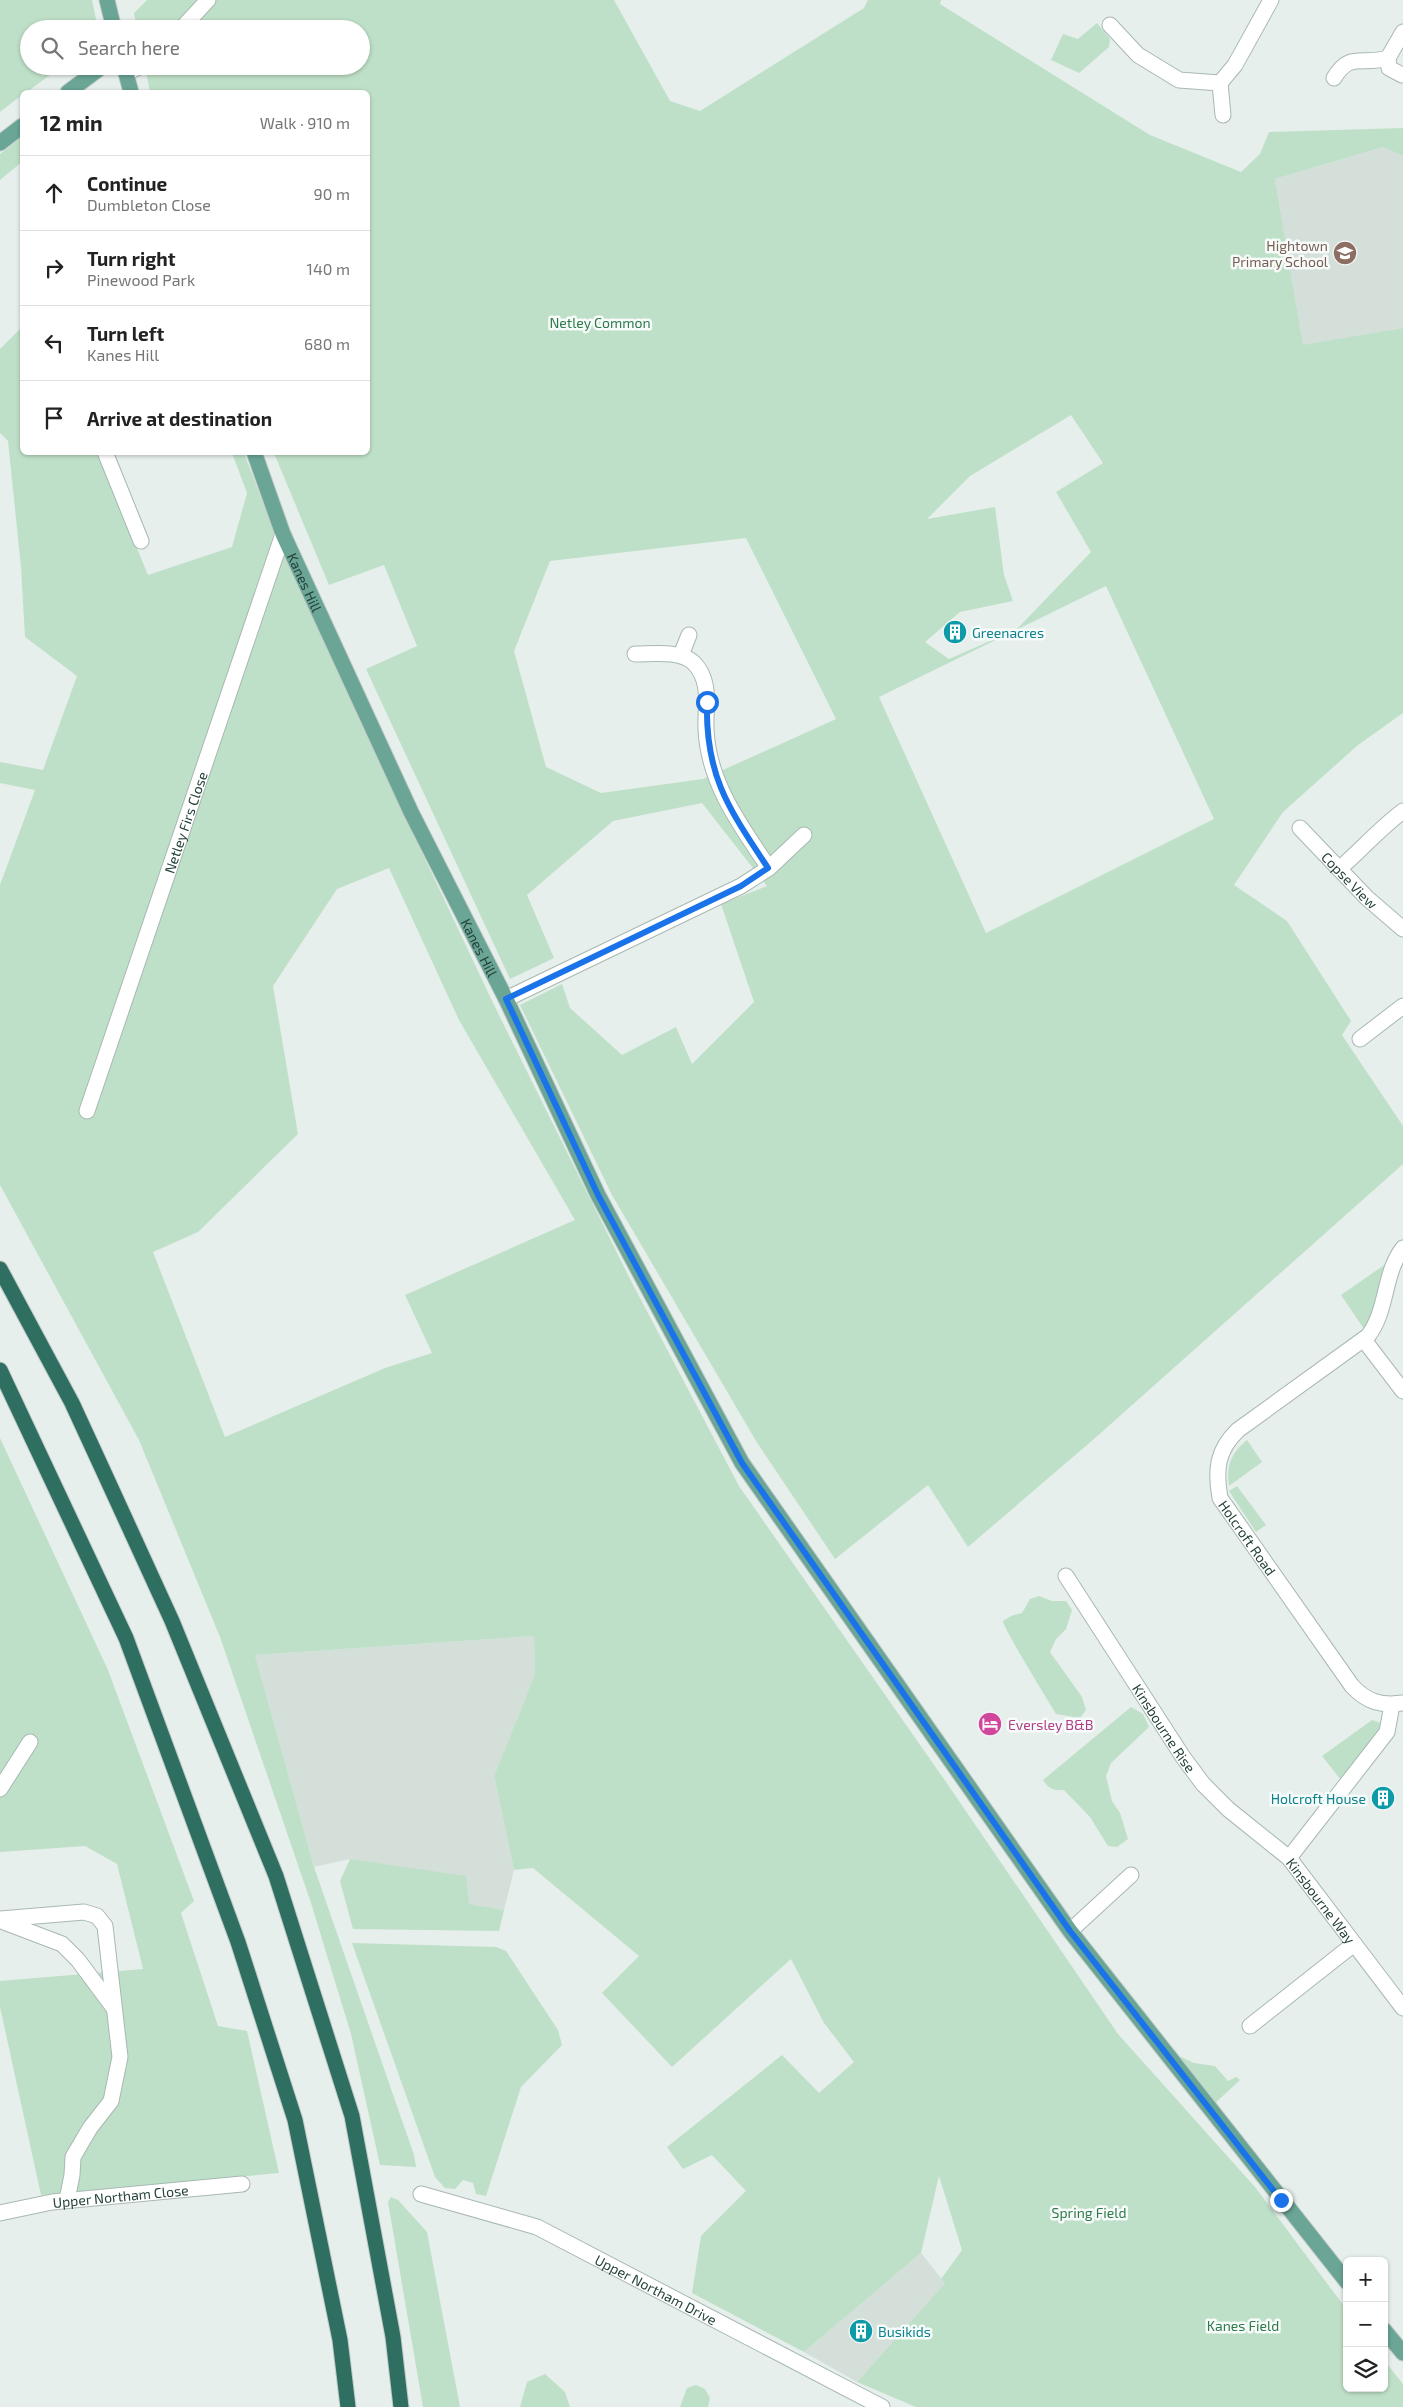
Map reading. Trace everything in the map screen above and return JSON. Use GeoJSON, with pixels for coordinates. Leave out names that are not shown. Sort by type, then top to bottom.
{"type":"FeatureCollection","features":[{"type":"Feature","properties":{"kind":"highway"},"geometry":{"type":"LineString","coordinates":[[0,1269],[72,1403],[108,1479],[172,1621],[276,1876],[352,2116],[394,2337],[401,2407]]}},
{"type":"Feature","properties":{"kind":"highway"},"geometry":{"type":"LineString","coordinates":[[0,1370],[126,1638],[238,1942],[295,2120],[340,2340],[348,2407]]}},
{"type":"Feature","properties":{"kind":"main road"},"geometry":{"type":"LineString","coordinates":[[107,0],[112,20]]}},
{"type":"Feature","properties":{"kind":"main road"},"geometry":{"type":"LineString","coordinates":[[71,90],[91,75]]}},
{"type":"Feature","properties":{"kind":"main road"},"geometry":{"type":"LineString","coordinates":[[127,75],[130,90]]}},
{"type":"Feature","properties":{"kind":"main road"},"geometry":{"type":"LineString","coordinates":[[0,143],[20,128]]}},
{"type":"Feature","properties":{"kind":"main road","name":"Kanes Hill"},"geometry":{"type":"LineString","coordinates":[[255,455],[283,534],[411,812],[506,999],[598,1195],[742,1463],[1070,1931],[1343,2277]]}},
{"type":"Feature","properties":{"kind":"main road"},"geometry":{"type":"LineString","coordinates":[[1388,2334],[1401,2348]]}},
{"type":"Feature","properties":{"kind":"street"},"geometry":{"type":"LineString","coordinates":[[189,20],[208,0]]}},
{"type":"Feature","properties":{"kind":"street"},"geometry":{"type":"LineString","coordinates":[[1223,114],[1220,83],[1235,65],[1271,0]]}},
{"type":"Feature","properties":{"kind":"street"},"geometry":{"type":"LineString","coordinates":[[1110,25],[1121,50],[1138,55],[1179,80],[1193,83],[1220,83]]}},
{"type":"Feature","properties":{"kind":"street"},"geometry":{"type":"LineString","coordinates":[[1402,75],[1389,68],[1388,58],[1403,32]]}},
{"type":"Feature","properties":{"kind":"street"},"geometry":{"type":"LineString","coordinates":[[1334,78],[1342,65],[1354,60],[1373,62],[1388,58]]}},
{"type":"Feature","properties":{"kind":"street"},"geometry":{"type":"LineString","coordinates":[[106,455],[141,541]]}},
{"type":"Feature","properties":{"kind":"street","name":"Netley Firs Close"},"geometry":{"type":"LineString","coordinates":[[87,1111],[283,534]]}},
{"type":"Feature","properties":{"kind":"street"},"geometry":{"type":"LineString","coordinates":[[681,655],[689,635]]}},
{"type":"Feature","properties":{"kind":"street"},"geometry":{"type":"LineString","coordinates":[[634,654],[681,655],[694,664],[707,688],[706,730],[713,769],[732,813],[768,868]]}},
{"type":"Feature","properties":{"kind":"street"},"geometry":{"type":"LineString","coordinates":[[1339,869],[1370,842],[1385,825],[1403,811]]}},
{"type":"Feature","properties":{"kind":"street","name":"Copse View"},"geometry":{"type":"LineString","coordinates":[[1300,828],[1367,898],[1403,929]]}},
{"type":"Feature","properties":{"kind":"street"},"geometry":{"type":"LineString","coordinates":[[506,999],[741,886],[768,868],[804,836]]}},
{"type":"Feature","properties":{"kind":"street"},"geometry":{"type":"LineString","coordinates":[[1360,1039],[1403,1006]]}},
{"type":"Feature","properties":{"kind":"street","name":"Holcroft Road"},"geometry":{"type":"LineString","coordinates":[[1339,1795],[1387,1732],[1397,1704],[1376,1703],[1362,1697],[1352,1686],[1220,1498],[1217,1466],[1221,1452],[1232,1436],[1364,1340],[1379,1319],[1391,1274],[1403,1248]]}},
{"type":"Feature","properties":{"kind":"street"},"geometry":{"type":"LineString","coordinates":[[1364,1340],[1403,1391]]}},
{"type":"Feature","properties":{"kind":"street","name":"Kinsbourne Rise"},"geometry":{"type":"LineString","coordinates":[[1066,1576],[1178,1749],[1203,1784],[1228,1809],[1289,1858]]}},
{"type":"Feature","properties":{"kind":"street"},"geometry":{"type":"LineString","coordinates":[[0,1789],[30,1742]]}},
{"type":"Feature","properties":{"kind":"street","name":"Kinsbourne Way"},"geometry":{"type":"LineString","coordinates":[[1339,1795],[1289,1858],[1403,2008]]}},
{"type":"Feature","properties":{"kind":"street"},"geometry":{"type":"LineString","coordinates":[[1070,1931],[1131,1875]]}},
{"type":"Feature","properties":{"kind":"street"},"geometry":{"type":"LineString","coordinates":[[0,1920],[84,1912],[97,1916],[106,1926],[120,2057],[111,2101],[90,2128],[73,2157],[67,2200]]}},
{"type":"Feature","properties":{"kind":"street"},"geometry":{"type":"LineString","coordinates":[[0,1920],[41,1934],[62,1944],[78,1960],[114,2008]]}},
{"type":"Feature","properties":{"kind":"street"},"geometry":{"type":"LineString","coordinates":[[1250,2026],[1354,1944]]}},
{"type":"Feature","properties":{"kind":"street","name":"Upper Northam Close"},"geometry":{"type":"LineString","coordinates":[[0,2213],[67,2200],[242,2184]]}},
{"type":"Feature","properties":{"kind":"street","name":"Upper Northam Drive"},"geometry":{"type":"LineString","coordinates":[[421,2194],[537,2227],[882,2407]]}},
{"type":"Feature","properties":{"kind":"shaded area","name":"Hightown Primary School"},"geometry":{"type":"Polygon","coordinates":[[[1383,147],[1403,156],[1403,328],[1303,346],[1275,179],[1383,147]]]}},
{"type":"Feature","properties":{"kind":"shaded area"},"geometry":{"type":"Polygon","coordinates":[[[534,1636],[535,1674],[494,1776],[514,1870],[504,1910],[468,1904],[350,1859],[314,1867],[255,1655],[534,1636]]]}},
{"type":"Feature","properties":{"kind":"shaded area"},"geometry":{"type":"Polygon","coordinates":[[[921,2253],[945,2283],[857,2382],[804,2352],[921,2253]]]}},
{"type":"Feature","properties":{"kind":"green space"},"geometry":{"type":"Polygon","coordinates":[[[0,0],[92,0],[96,20],[20,20],[20,75],[50,75],[30,90],[20,90],[20,97],[0,112],[0,0]]]}},
{"type":"Feature","properties":{"kind":"green space","name":"Netley Common"},"geometry":{"type":"Polygon","coordinates":[[[147,0],[614,0],[670,101],[700,111],[864,8],[868,0],[941,0],[940,4],[1150,135],[1241,172],[1260,154],[1269,132],[1403,128],[1403,156],[1383,147],[1275,179],[1303,345],[1403,328],[1403,713],[1358,745],[1283,812],[1234,885],[1287,921],[1351,1021],[1342,1035],[1403,1126],[1403,1164],[1094,1439],[968,1547],[928,1485],[835,1559],[756,1441],[612,1195],[520,1005],[562,984],[570,1008],[622,1055],[676,1027],[692,1064],[754,1002],[721,904],[767,886],[702,803],[613,821],[527,895],[554,958],[510,979],[366,669],[417,646],[384,565],[329,585],[275,455],[370,455],[370,90],[150,90],[147,75],[370,75],[370,20],[135,20],[134,13],[147,0]],[[1071,415],[970,476],[927,519],[995,507],[1004,575],[1013,601],[960,612],[925,642],[949,659],[1017,629],[1091,552],[1056,492],[1103,463],[1071,415]],[[746,538],[550,561],[514,651],[546,767],[601,793],[703,779],[836,719],[746,538]],[[1106,586],[879,697],[986,933],[1214,819],[1106,586]]]}},
{"type":"Feature","properties":{"kind":"green space"},"geometry":{"type":"Polygon","coordinates":[[[1097,23],[1110,39],[1109,47],[1079,73],[1051,60],[1063,34],[1078,39],[1097,23]]]}},
{"type":"Feature","properties":{"kind":"green space"},"geometry":{"type":"Polygon","coordinates":[[[20,139],[20,164],[0,180],[0,154],[20,139]]]}},
{"type":"Feature","properties":{"kind":"green space"},"geometry":{"type":"Polygon","coordinates":[[[20,329],[20,455],[99,455],[148,575],[232,547],[247,493],[233,455],[245,455],[262,500],[359,719],[495,1007],[630,1279],[739,1486],[946,1782],[1118,2034],[1255,2187],[1343,2305],[1343,2392],[1388,2392],[1388,2365],[1403,2384],[1403,2407],[916,2407],[857,2382],[945,2283],[941,2279],[962,2250],[939,2176],[921,2253],[804,2352],[692,2293],[701,2236],[746,2191],[712,2155],[683,2169],[667,2147],[782,2055],[819,2093],[854,2062],[824,2023],[791,1959],[672,2067],[602,1993],[639,1956],[533,1868],[514,1870],[494,1776],[535,1674],[534,1636],[255,1655],[314,1867],[414,2155],[416,2167],[380,2165],[351,2034],[311,1903],[220,1637],[139,1440],[0,1185],[0,885],[35,790],[0,783],[0,762],[43,770],[77,676],[25,637],[21,567],[8,441],[0,433],[0,349],[20,329]],[[389,868],[337,889],[273,986],[298,1134],[198,1232],[153,1252],[225,1437],[385,1368],[432,1353],[405,1295],[575,1220],[459,1020],[389,868]]]}},
{"type":"Feature","properties":{"kind":"green space"},"geometry":{"type":"Polygon","coordinates":[[[1387,1263],[1373,1314],[1364,1329],[1341,1295],[1387,1263]]]}},
{"type":"Feature","properties":{"kind":"green space"},"geometry":{"type":"Polygon","coordinates":[[[0,1438],[108,1670],[194,1901],[181,1913],[218,2026],[247,2031],[279,2173],[41,2195],[0,2007],[0,1981],[143,1969],[117,1864],[85,1846],[0,1852],[0,1438]]]}},
{"type":"Feature","properties":{"kind":"green space"},"geometry":{"type":"Polygon","coordinates":[[[1247,1440],[1262,1462],[1229,1486],[1228,1472],[1231,1460],[1237,1450],[1247,1440]]]}},
{"type":"Feature","properties":{"kind":"green space"},"geometry":{"type":"Polygon","coordinates":[[[1237,1486],[1266,1525],[1256,1532],[1229,1491],[1237,1486]]]}},
{"type":"Feature","properties":{"kind":"green space"},"geometry":{"type":"Polygon","coordinates":[[[1039,1596],[1052,1601],[1066,1601],[1072,1610],[1066,1629],[1056,1639],[1050,1652],[1082,1697],[1086,1710],[1080,1718],[1056,1714],[1003,1621],[1011,1616],[1022,1613],[1030,1599],[1039,1596]]]}},
{"type":"Feature","properties":{"kind":"green space"},"geometry":{"type":"Polygon","coordinates":[[[1131,1707],[1143,1714],[1149,1727],[1111,1763],[1106,1776],[1112,1801],[1120,1813],[1128,1839],[1117,1847],[1108,1846],[1090,1817],[1064,1790],[1052,1789],[1043,1780],[1131,1707]]]}},
{"type":"Feature","properties":{"kind":"green space"},"geometry":{"type":"Polygon","coordinates":[[[1372,1720],[1381,1723],[1378,1730],[1341,1780],[1322,1756],[1372,1720]]]}},
{"type":"Feature","properties":{"kind":"green space"},"geometry":{"type":"Polygon","coordinates":[[[350,1859],[466,1876],[469,1904],[504,1910],[499,1931],[353,1929],[340,1881],[350,1859]]]}},
{"type":"Feature","properties":{"kind":"green space"},"geometry":{"type":"Polygon","coordinates":[[[352,1943],[496,1947],[506,1951],[558,2030],[562,2045],[521,2087],[486,2196],[476,2194],[473,2183],[463,2180],[455,2189],[445,2188],[435,2177],[352,1943]]]}},
{"type":"Feature","properties":{"kind":"green space"},"geometry":{"type":"Polygon","coordinates":[[[1181,2057],[1194,2063],[1215,2066],[1228,2081],[1236,2077],[1240,2080],[1213,2105],[1177,2060],[1181,2057]]]}},
{"type":"Feature","properties":{"kind":"green space"},"geometry":{"type":"Polygon","coordinates":[[[391,2197],[398,2200],[427,2232],[460,2407],[423,2407],[388,2202],[391,2197]]]}},
{"type":"Feature","properties":{"kind":"green space"},"geometry":{"type":"Polygon","coordinates":[[[545,2374],[565,2392],[570,2407],[520,2407],[527,2382],[545,2374]]]}},
{"type":"Feature","properties":{"kind":"green space"},"geometry":{"type":"Polygon","coordinates":[[[696,2385],[705,2389],[710,2398],[708,2407],[680,2407],[687,2388],[696,2385]]]}},
{"type":"Feature","properties":{"kind":"place","name":"Hightown Primary School"},"geometry":{"type":"Point","coordinates":[1345,253]}},
{"type":"Feature","properties":{"kind":"place","name":"Greenacres"},"geometry":{"type":"Point","coordinates":[955,632]}},
{"type":"Feature","properties":{"kind":"place","name":"Eversley B&B"},"geometry":{"type":"Point","coordinates":[990,1724]}},
{"type":"Feature","properties":{"kind":"place","name":"Holcroft House"},"geometry":{"type":"Point","coordinates":[1383,1798]}},
{"type":"Feature","properties":{"kind":"place","name":"Busikids"},"geometry":{"type":"Point","coordinates":[861,2331]}},
{"type":"Feature","properties":{"kind":"route"},"geometry":{"type":"LineString","coordinates":[[707,702],[706,730],[713,769],[732,813],[768,868],[741,886],[506,999],[598,1195],[742,1463],[1070,1931],[1281,2200]]}},
{"type":"Feature","properties":{"kind":"park label","name":"Spring Field"},"geometry":{"type":"Point","coordinates":[1089,2212]}},
{"type":"Feature","properties":{"kind":"park label","name":"Kanes Field"},"geometry":{"type":"Point","coordinates":[1243,2325]}}]}
